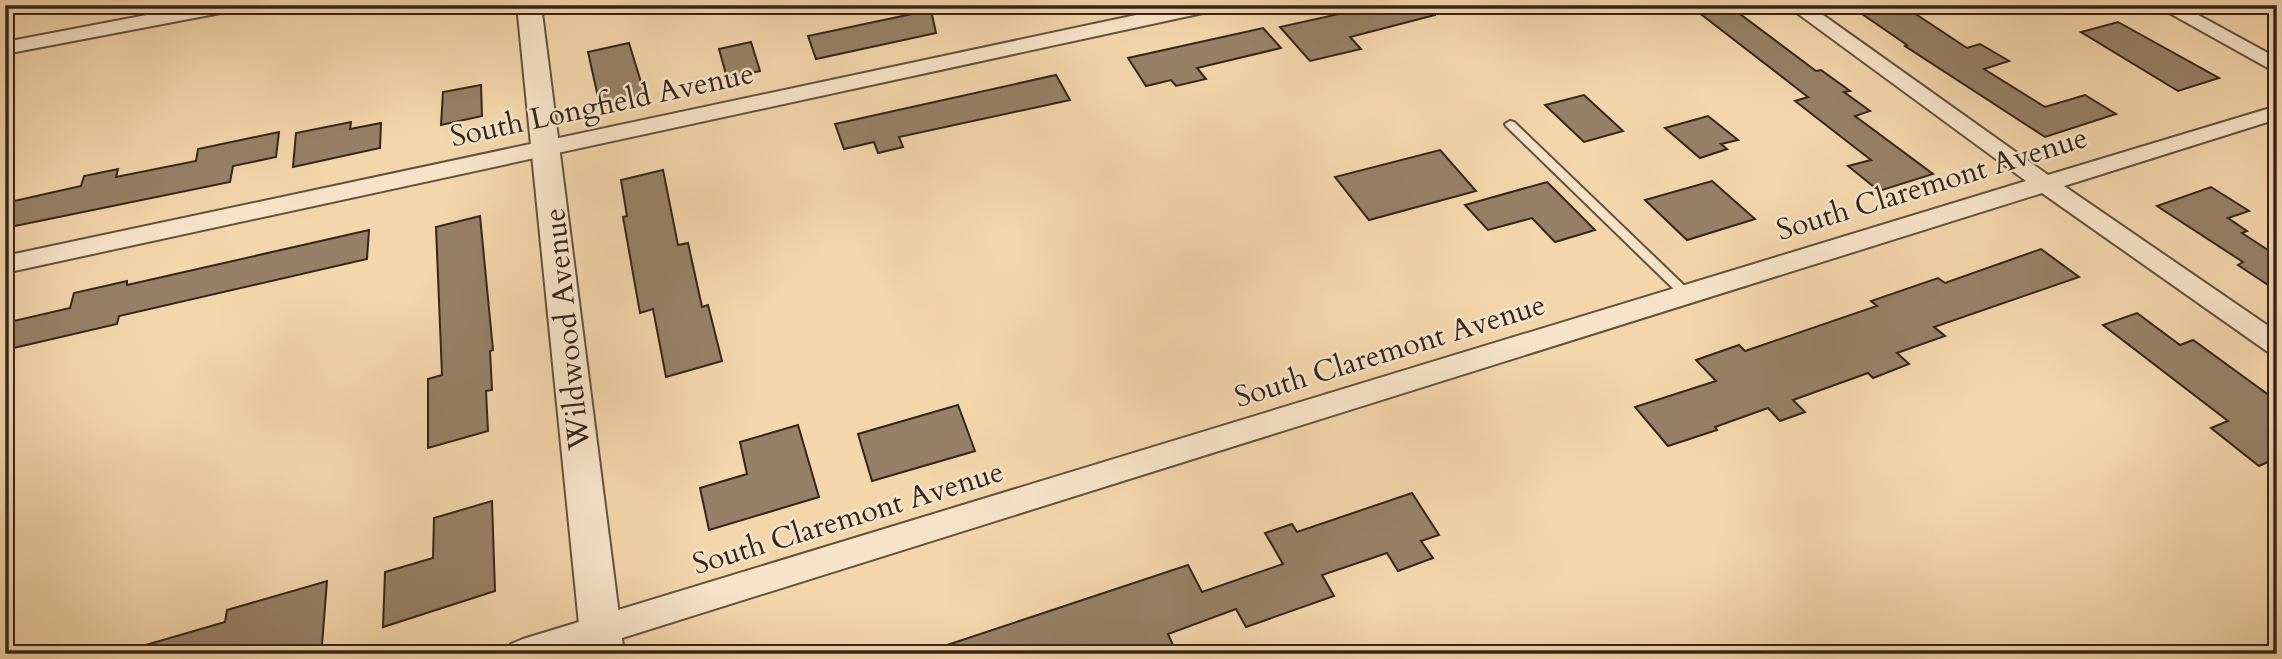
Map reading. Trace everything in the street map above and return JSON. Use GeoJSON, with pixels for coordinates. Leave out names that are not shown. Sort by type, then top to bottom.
{"type":"FeatureCollection","features":[{"type":"Feature","properties":{"kind":"street"},"geometry":{"type":"LineString","coordinates":[[5,48],[231,5]]}},
{"type":"Feature","properties":{"kind":"street","name":"Wildwood Avenue"},"geometry":{"type":"LineString","coordinates":[[529,5],[601,642]]}},
{"type":"Feature","properties":{"kind":"street","name":"South Longfield Avenue"},"geometry":{"type":"LineString","coordinates":[[5,265],[1212,5]]}},
{"type":"Feature","properties":{"kind":"street"},"geometry":{"type":"LineString","coordinates":[[1796,5],[2277,345]]}},
{"type":"Feature","properties":{"kind":"street"},"geometry":{"type":"LineString","coordinates":[[2165,5],[2277,67]]}},
{"type":"Feature","properties":{"kind":"street","name":"South Claremont Avenue"},"geometry":{"type":"LineString","coordinates":[[523,654],[601,642],[1687,295],[2277,112]]}},
{"type":"Feature","properties":{"kind":"lane"},"geometry":{"type":"LineString","coordinates":[[1510,124],[1687,295]]}},
{"type":"Feature","properties":{"kind":"building"},"geometry":{"type":"Polygon","coordinates":[[[1379,5],[1433,5],[1435,15],[1350,37],[1361,49],[1310,61],[1280,27],[1379,5]]]}},
{"type":"Feature","properties":{"kind":"building"},"geometry":{"type":"Polygon","coordinates":[[[1689,5],[1728,5],[1816,71],[1821,70],[1850,91],[1844,92],[1870,111],[1855,116],[1933,174],[1879,191],[1848,166],[1871,160],[1795,101],[1808,97],[1689,5]]]}},
{"type":"Feature","properties":{"kind":"building"},"geometry":{"type":"Polygon","coordinates":[[[1849,5],[1902,5],[1967,48],[1980,44],[2009,61],[1984,69],[2045,107],[2085,95],[2116,114],[2045,137],[1905,46],[1907,45],[1849,5]]]}},
{"type":"Feature","properties":{"kind":"building"},"geometry":{"type":"Polygon","coordinates":[[[931,10],[936,33],[816,59],[808,36],[931,10]]]}},
{"type":"Feature","properties":{"kind":"building"},"geometry":{"type":"Polygon","coordinates":[[[2118,22],[2219,78],[2178,91],[2081,32],[2118,22]]]}},
{"type":"Feature","properties":{"kind":"building"},"geometry":{"type":"Polygon","coordinates":[[[1263,28],[1281,48],[1197,68],[1206,79],[1176,86],[1171,80],[1146,86],[1128,58],[1263,28]]]}},
{"type":"Feature","properties":{"kind":"building"},"geometry":{"type":"Polygon","coordinates":[[[751,42],[760,71],[727,78],[719,49],[751,42]]]}},
{"type":"Feature","properties":{"kind":"building"},"geometry":{"type":"Polygon","coordinates":[[[629,43],[645,95],[600,106],[588,52],[629,43]]]}},
{"type":"Feature","properties":{"kind":"building"},"geometry":{"type":"Polygon","coordinates":[[[1056,75],[1070,100],[899,137],[903,147],[878,153],[874,142],[844,149],[835,124],[1056,75]]]}},
{"type":"Feature","properties":{"kind":"building"},"geometry":{"type":"Polygon","coordinates":[[[481,85],[482,116],[441,125],[443,92],[481,85]]]}},
{"type":"Feature","properties":{"kind":"building"},"geometry":{"type":"Polygon","coordinates":[[[1584,95],[1623,131],[1584,142],[1545,105],[1584,95]]]}},
{"type":"Feature","properties":{"kind":"building"},"geometry":{"type":"Polygon","coordinates":[[[1708,116],[1738,140],[1721,144],[1727,149],[1700,158],[1665,128],[1708,116]]]}},
{"type":"Feature","properties":{"kind":"building"},"geometry":{"type":"Polygon","coordinates":[[[351,122],[350,129],[381,123],[380,148],[293,167],[296,133],[351,122]]]}},
{"type":"Feature","properties":{"kind":"building"},"geometry":{"type":"Polygon","coordinates":[[[279,132],[276,157],[233,166],[230,182],[5,228],[5,203],[81,186],[84,176],[118,169],[116,177],[196,161],[198,149],[279,132]]]}},
{"type":"Feature","properties":{"kind":"building"},"geometry":{"type":"Polygon","coordinates":[[[1440,150],[1476,191],[1369,220],[1335,177],[1440,150]]]}},
{"type":"Feature","properties":{"kind":"building"},"geometry":{"type":"Polygon","coordinates":[[[663,170],[678,245],[688,243],[702,307],[708,305],[722,361],[666,377],[653,309],[640,313],[623,217],[627,216],[621,180],[663,170]]]}},
{"type":"Feature","properties":{"kind":"building"},"geometry":{"type":"Polygon","coordinates":[[[1712,181],[1755,219],[1687,240],[1645,200],[1712,181]]]}},
{"type":"Feature","properties":{"kind":"building"},"geometry":{"type":"Polygon","coordinates":[[[1547,182],[1595,230],[1555,242],[1532,218],[1488,230],[1465,205],[1547,182]]]}},
{"type":"Feature","properties":{"kind":"building"},"geometry":{"type":"Polygon","coordinates":[[[2211,187],[2249,211],[2228,218],[2247,231],[2242,233],[2271,252],[2277,250],[2277,291],[2238,265],[2243,262],[2157,206],[2211,187]]]}},
{"type":"Feature","properties":{"kind":"building"},"geometry":{"type":"Polygon","coordinates":[[[480,216],[493,350],[490,351],[492,390],[486,391],[488,431],[428,448],[428,379],[442,375],[436,227],[480,216]]]}},
{"type":"Feature","properties":{"kind":"building"},"geometry":{"type":"Polygon","coordinates":[[[369,230],[367,259],[119,316],[117,324],[5,350],[5,323],[70,308],[74,293],[127,281],[127,285],[369,230]]]}},
{"type":"Feature","properties":{"kind":"building"},"geometry":{"type":"Polygon","coordinates":[[[2041,249],[2079,277],[1934,327],[1945,336],[1897,353],[1909,364],[1873,378],[1868,373],[1793,400],[1805,412],[1780,421],[1768,408],[1715,427],[1717,430],[1668,446],[1635,407],[1716,381],[1696,360],[1739,345],[1745,351],[1877,306],[1871,301],[1938,278],[1945,283],[2041,249]]]}},
{"type":"Feature","properties":{"kind":"building"},"geometry":{"type":"Polygon","coordinates":[[[2137,313],[2180,345],[2193,340],[2277,401],[2277,458],[2259,466],[2211,428],[2228,421],[2103,325],[2137,313]]]}},
{"type":"Feature","properties":{"kind":"building"},"geometry":{"type":"Polygon","coordinates":[[[958,405],[975,451],[872,481],[858,434],[958,405]]]}},
{"type":"Feature","properties":{"kind":"building"},"geometry":{"type":"Polygon","coordinates":[[[798,425],[819,497],[709,530],[700,488],[747,474],[740,442],[798,425]]]}},
{"type":"Feature","properties":{"kind":"building"},"geometry":{"type":"Polygon","coordinates":[[[1412,493],[1439,535],[1421,541],[1433,558],[1398,571],[1387,553],[1322,575],[1334,596],[1246,627],[1236,609],[1168,634],[1177,654],[1139,654],[1136,647],[1118,654],[935,654],[935,649],[1188,565],[1202,592],[1283,564],[1265,533],[1292,524],[1297,532],[1412,493]]]}},
{"type":"Feature","properties":{"kind":"building"},"geometry":{"type":"Polygon","coordinates":[[[492,501],[495,591],[383,627],[385,572],[433,558],[434,518],[492,501]]]}},
{"type":"Feature","properties":{"kind":"building"},"geometry":{"type":"Polygon","coordinates":[[[327,581],[322,645],[293,654],[140,654],[139,647],[225,622],[227,610],[327,581]]]}}]}
